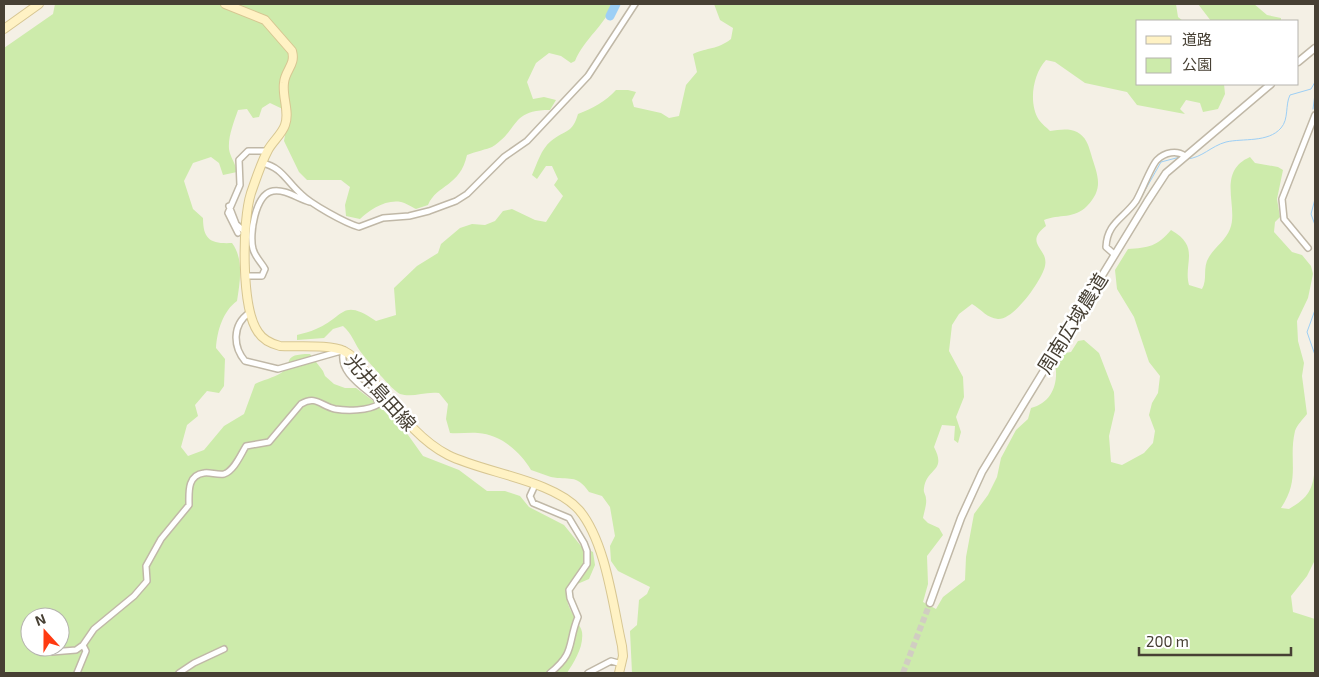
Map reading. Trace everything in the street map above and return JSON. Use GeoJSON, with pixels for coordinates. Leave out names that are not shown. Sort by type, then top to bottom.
{"type":"FeatureCollection","features":[{"type":"Feature","properties":{"kind":"main road"},"geometry":{"type":"LineString","coordinates":[[4,29],[36,4]]}},
{"type":"Feature","properties":{"kind":"main road","name":"光井島田線"},"geometry":{"type":"LineString","coordinates":[[224,4],[265,20],[275,30],[294,57],[294,63],[284,80],[287,118],[284,127],[262,163],[247,207],[241,232],[247,276],[249,313],[258,333],[273,344],[344,350],[357,361],[419,434],[434,447],[468,464],[535,485],[569,501],[592,530],[598,544],[622,646],[622,664],[619,673]]}},
{"type":"Feature","properties":{"kind":"street"},"geometry":{"type":"LineString","coordinates":[[262,163],[277,169],[287,177],[301,194],[315,204],[343,220],[364,227],[383,218],[409,216],[456,201],[483,180],[510,152],[528,141],[588,76],[635,4]]}},
{"type":"Feature","properties":{"kind":"street"},"geometry":{"type":"LineString","coordinates":[[1299,61],[1313,50]]}},
{"type":"Feature","properties":{"kind":"street","name":"周南広域農道"},"geometry":{"type":"LineString","coordinates":[[930,603],[961,518],[982,472],[1114,254],[1166,173],[1270,85]]}},
{"type":"Feature","properties":{"kind":"street"},"geometry":{"type":"LineString","coordinates":[[1308,248],[1284,219],[1282,199],[1315,115]]}},
{"type":"Feature","properties":{"kind":"street"},"geometry":{"type":"LineString","coordinates":[[241,232],[229,206],[240,185],[239,160],[243,154],[254,149],[267,152]]}},
{"type":"Feature","properties":{"kind":"street"},"geometry":{"type":"LineString","coordinates":[[1114,254],[1106,247],[1106,235],[1137,199],[1154,164],[1164,155],[1172,152],[1186,156]]}},
{"type":"Feature","properties":{"kind":"street"},"geometry":{"type":"LineString","coordinates":[[247,276],[262,276],[265,270],[253,250],[255,217],[261,199],[272,192],[279,191],[315,204]]}},
{"type":"Feature","properties":{"kind":"street"},"geometry":{"type":"LineString","coordinates":[[249,313],[244,317],[235,336],[235,344],[245,362],[278,369],[344,350]]}},
{"type":"Feature","properties":{"kind":"street"},"geometry":{"type":"LineString","coordinates":[[70,651],[83,645],[94,629],[134,596],[147,580],[146,566],[161,539],[189,505],[189,486],[193,479],[202,473],[224,474],[230,470],[246,446],[269,442],[301,404],[308,400],[314,400],[334,409],[356,410],[374,407],[379,404],[376,398],[343,367],[341,359],[344,350]]}},
{"type":"Feature","properties":{"kind":"street"},"geometry":{"type":"LineString","coordinates":[[535,485],[530,496],[533,503],[569,518],[577,528],[587,551],[586,564],[569,590],[570,598],[578,617],[573,629],[571,650],[567,658],[550,673]]}},
{"type":"Feature","properties":{"kind":"street"},"geometry":{"type":"LineString","coordinates":[[77,673],[86,651],[83,645]]}},
{"type":"Feature","properties":{"kind":"street"},"geometry":{"type":"LineString","coordinates":[[179,673],[194,663],[224,649]]}},
{"type":"Feature","properties":{"kind":"street"},"geometry":{"type":"LineString","coordinates":[[588,673],[611,661],[622,664]]}},
{"type":"Feature","properties":{"kind":"green space"},"geometry":{"type":"Polygon","coordinates":[[[55,4],[613,4],[605,19],[584,45],[575,61],[571,63],[561,56],[549,53],[536,63],[527,82],[533,99],[544,97],[556,100],[550,110],[528,113],[521,117],[507,134],[492,147],[467,155],[459,173],[432,198],[428,205],[416,209],[401,202],[390,202],[373,209],[360,219],[346,216],[345,205],[350,187],[341,180],[307,180],[299,172],[284,141],[289,112],[270,103],[262,108],[259,117],[253,118],[247,109],[238,110],[229,139],[230,152],[237,172],[223,175],[219,163],[211,157],[193,163],[184,181],[193,209],[203,218],[203,225],[207,236],[219,243],[232,243],[240,263],[237,301],[224,316],[219,328],[216,348],[225,359],[224,386],[219,393],[207,391],[195,405],[198,416],[187,425],[181,447],[188,456],[204,450],[224,426],[244,414],[255,384],[281,373],[291,357],[310,354],[325,376],[334,384],[345,388],[356,388],[396,418],[423,456],[459,470],[487,491],[505,491],[520,496],[529,507],[564,525],[581,546],[593,552],[595,565],[589,579],[575,585],[567,600],[581,629],[582,638],[578,654],[567,673],[4,673],[4,48],[53,14],[55,4]]]}},
{"type":"Feature","properties":{"kind":"green space"},"geometry":{"type":"Polygon","coordinates":[[[714,4],[1176,4],[1178,17],[1182,20],[1136,20],[1136,85],[1224,85],[1225,94],[1218,109],[1203,112],[1200,103],[1186,100],[1180,109],[1185,114],[1137,105],[1127,92],[1085,83],[1055,62],[1046,60],[1038,73],[1033,97],[1039,120],[1050,131],[1070,130],[1083,136],[1088,144],[1098,187],[1093,199],[1082,210],[1072,215],[1044,220],[1046,226],[1037,237],[1038,246],[1045,260],[1043,272],[1033,289],[1012,313],[998,319],[988,315],[972,304],[959,314],[952,325],[949,351],[963,377],[964,397],[956,417],[961,432],[958,443],[954,440],[955,426],[942,425],[934,447],[938,461],[937,465],[926,481],[924,488],[926,506],[923,518],[928,523],[939,528],[943,535],[927,556],[928,584],[923,602],[936,609],[943,597],[965,580],[966,557],[974,514],[988,495],[997,477],[1001,458],[1016,430],[1028,419],[1031,408],[1044,402],[1049,397],[1055,385],[1055,363],[1060,354],[1071,352],[1078,341],[1084,340],[1099,353],[1114,392],[1115,410],[1109,436],[1111,462],[1122,465],[1144,453],[1153,443],[1155,431],[1149,415],[1152,403],[1158,393],[1160,376],[1149,362],[1134,317],[1117,289],[1115,270],[1128,249],[1141,248],[1157,243],[1171,230],[1180,236],[1188,249],[1189,285],[1202,289],[1205,281],[1207,261],[1230,229],[1232,220],[1231,181],[1234,171],[1240,163],[1250,157],[1255,163],[1278,167],[1283,170],[1277,199],[1280,217],[1275,222],[1274,232],[1292,252],[1302,255],[1311,266],[1313,274],[1308,298],[1297,321],[1298,341],[1304,363],[1302,376],[1307,414],[1295,431],[1291,488],[1281,508],[1289,509],[1301,501],[1309,492],[1315,466],[1315,560],[1307,576],[1291,596],[1293,612],[1315,619],[1315,673],[632,673],[630,631],[637,625],[639,600],[647,594],[650,587],[618,571],[611,561],[610,546],[615,536],[610,507],[602,496],[589,492],[576,480],[551,477],[531,470],[522,457],[502,440],[486,434],[450,433],[446,419],[448,404],[439,393],[405,395],[397,392],[363,355],[343,326],[333,329],[324,338],[297,340],[297,335],[316,329],[349,310],[356,310],[376,321],[396,315],[394,288],[417,266],[438,253],[441,244],[460,228],[472,224],[485,225],[495,221],[503,211],[512,209],[535,220],[546,222],[563,196],[554,185],[558,179],[552,166],[546,166],[537,179],[532,175],[542,152],[548,144],[571,128],[578,114],[608,98],[616,90],[636,92],[632,100],[634,107],[661,113],[669,118],[679,116],[686,85],[697,72],[693,54],[717,47],[731,39],[733,28],[720,20],[714,4]]]}},
{"type":"Feature","properties":{"kind":"green space"},"geometry":{"type":"Polygon","coordinates":[[[1198,4],[1254,4],[1267,15],[1281,18],[1281,20],[1210,20],[1198,4]]]}},
{"type":"Feature","properties":{"kind":"waterway"},"geometry":{"type":"LineString","coordinates":[[610,16],[616,4]]}},
{"type":"Feature","properties":{"kind":"waterway"},"geometry":{"type":"LineString","coordinates":[[1315,51],[1315,70]]}},
{"type":"Feature","properties":{"kind":"waterway"},"geometry":{"type":"LineString","coordinates":[[1315,73],[1315,85]]}},
{"type":"Feature","properties":{"kind":"waterway"},"geometry":{"type":"LineString","coordinates":[[1187,159],[1226,142],[1262,138],[1276,133],[1285,120],[1290,95],[1311,89],[1315,82]]}},
{"type":"Feature","properties":{"kind":"waterway"},"geometry":{"type":"LineString","coordinates":[[1313,109],[1315,94]]}},
{"type":"Feature","properties":{"kind":"waterway"},"geometry":{"type":"LineString","coordinates":[[1139,201],[1161,162],[1180,157]]}},
{"type":"Feature","properties":{"kind":"waterway"},"geometry":{"type":"LineString","coordinates":[[1315,199],[1311,214],[1315,225]]}},
{"type":"Feature","properties":{"kind":"waterway"},"geometry":{"type":"LineString","coordinates":[[1115,227],[1136,204]]}},
{"type":"Feature","properties":{"kind":"waterway"},"geometry":{"type":"LineString","coordinates":[[1315,310],[1307,332],[1315,355]]}},
{"type":"Feature","properties":{"kind":"tunnel"},"geometry":{"type":"LineString","coordinates":[[903,673],[930,603]]}}]}
